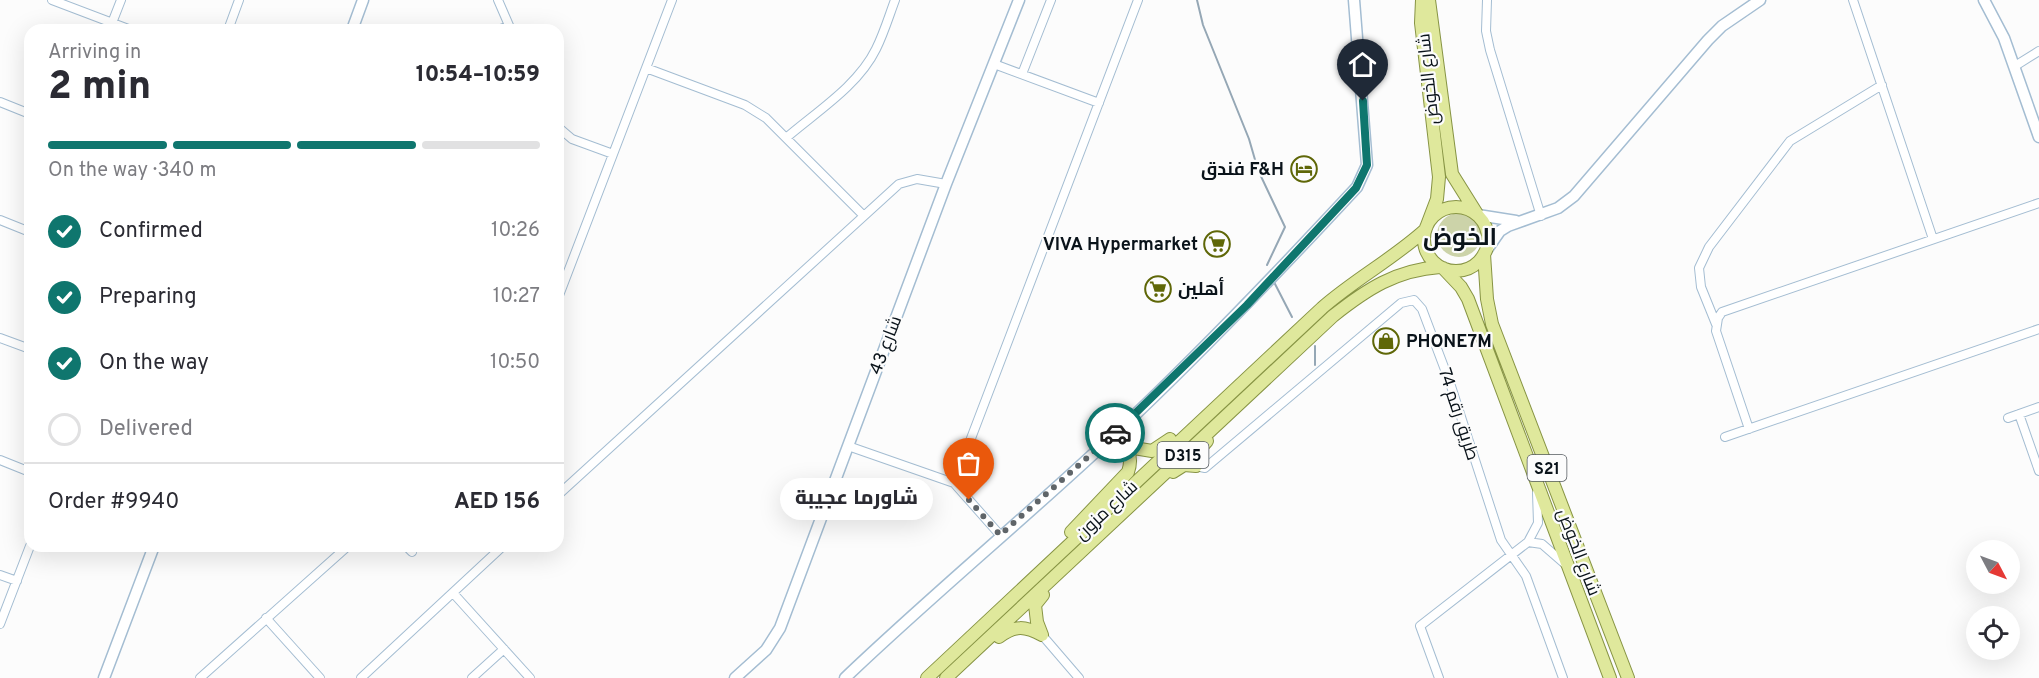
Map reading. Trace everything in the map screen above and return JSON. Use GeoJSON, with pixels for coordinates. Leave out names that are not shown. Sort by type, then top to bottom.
{"type":"FeatureCollection","features":[{"type":"Feature","properties":{"kind":"main road","name":"شارع الخوض"},"geometry":{"type":"LineString","coordinates":[[1422,0],[1421,23],[1438,177],[1437,199],[1426,229]]}},
{"type":"Feature","properties":{"kind":"main road","name":"شارع الخوض"},"geometry":{"type":"LineString","coordinates":[[1429,0],[1452,174],[1477,214]]}},
{"type":"Feature","properties":{"kind":"main road"},"geometry":{"type":"LineString","coordinates":[[1426,229],[1431,219],[1448,208],[1468,209],[1477,214]]}},
{"type":"Feature","properties":{"kind":"main road","name":"S21"},"geometry":{"type":"LineString","coordinates":[[1477,214],[1488,232],[1485,253]]}},
{"type":"Feature","properties":{"kind":"main road","name":"S21"},"geometry":{"type":"LineString","coordinates":[[1426,229],[1426,251],[1441,267]]}},
{"type":"Feature","properties":{"kind":"main road","name":"شارع مزون"},"geometry":{"type":"LineString","coordinates":[[927,678],[1343,290],[1410,244],[1426,229]]}},
{"type":"Feature","properties":{"kind":"main road"},"geometry":{"type":"LineString","coordinates":[[1441,267],[1452,270],[1470,267],[1485,253]]}},
{"type":"Feature","properties":{"kind":"main road","name":"شارع الخوض"},"geometry":{"type":"LineString","coordinates":[[1485,253],[1487,299],[1492,324],[1628,678]]}},
{"type":"Feature","properties":{"kind":"main road","name":"شارع الخوض"},"geometry":{"type":"LineString","coordinates":[[1441,267],[1461,287],[1468,299],[1610,678]]}},
{"type":"Feature","properties":{"kind":"main road","name":"شارع مزون"},"geometry":{"type":"LineString","coordinates":[[949,675],[1333,316],[1362,292],[1398,274],[1441,267]]}},
{"type":"Feature","properties":{"kind":"main road"},"geometry":{"type":"LineString","coordinates":[[1128,447],[1146,452],[1157,450],[1223,390],[1245,379]]}},
{"type":"Feature","properties":{"kind":"main road"},"geometry":{"type":"LineString","coordinates":[[1042,635],[1037,622],[1035,605],[1106,530],[1177,469],[1185,465],[1196,466],[1198,452],[1222,425],[1231,410]]}},
{"type":"Feature","properties":{"kind":"main road"},"geometry":{"type":"LineString","coordinates":[[1050,562],[1063,539],[1126,475],[1131,464],[1128,447],[1116,432]]}},
{"type":"Feature","properties":{"kind":"main road"},"geometry":{"type":"LineString","coordinates":[[949,675],[1008,630],[1027,628],[1042,635]]}},
{"type":"Feature","properties":{"kind":"street"},"geometry":{"type":"LineString","coordinates":[[57,1],[112,23],[121,0]]}},
{"type":"Feature","properties":{"kind":"street"},"geometry":{"type":"LineString","coordinates":[[230,24],[239,0]]}},
{"type":"Feature","properties":{"kind":"street"},"geometry":{"type":"LineString","coordinates":[[354,24],[363,0]]}},
{"type":"Feature","properties":{"kind":"street"},"geometry":{"type":"LineString","coordinates":[[498,0],[508,24]]}},
{"type":"Feature","properties":{"kind":"street"},"geometry":{"type":"LineString","coordinates":[[564,282],[672,0]]}},
{"type":"Feature","properties":{"kind":"street"},"geometry":{"type":"LineString","coordinates":[[786,138],[852,81],[865,66],[876,50],[895,0]]}},
{"type":"Feature","properties":{"kind":"street","name":"شارع 43"},"geometry":{"type":"LineString","coordinates":[[735,678],[766,650],[780,628],[946,184],[1019,0]]}},
{"type":"Feature","properties":{"kind":"street"},"geometry":{"type":"LineString","coordinates":[[1022,74],[1051,0]]}},
{"type":"Feature","properties":{"kind":"street"},"geometry":{"type":"LineString","coordinates":[[954,483],[1138,0]]}},
{"type":"Feature","properties":{"kind":"street"},"geometry":{"type":"LineString","coordinates":[[845,678],[1116,432],[1247,305],[1356,188],[1367,165],[1354,0]]}},
{"type":"Feature","properties":{"kind":"street"},"geometry":{"type":"LineString","coordinates":[[1487,0],[1485,31],[1540,216]]}},
{"type":"Feature","properties":{"kind":"street"},"geometry":{"type":"LineString","coordinates":[[1485,253],[1500,231],[1558,208],[1574,196],[1708,40],[1735,16],[1760,0]]}},
{"type":"Feature","properties":{"kind":"street"},"geometry":{"type":"LineString","coordinates":[[1853,0],[1933,239]]}},
{"type":"Feature","properties":{"kind":"street"},"geometry":{"type":"LineString","coordinates":[[1984,0],[1998,23],[2039,136]]}},
{"type":"Feature","properties":{"kind":"street"},"geometry":{"type":"LineString","coordinates":[[2015,66],[2039,51]]}},
{"type":"Feature","properties":{"kind":"street"},"geometry":{"type":"LineString","coordinates":[[994,64],[1099,103]]}},
{"type":"Feature","properties":{"kind":"street"},"geometry":{"type":"LineString","coordinates":[[646,68],[745,105],[766,118],[863,215]]}},
{"type":"Feature","properties":{"kind":"street"},"geometry":{"type":"LineString","coordinates":[[1749,429],[1716,331],[1716,324],[1701,287],[1699,268],[1709,247],[1790,141],[1882,85]]}},
{"type":"Feature","properties":{"kind":"street"},"geometry":{"type":"LineString","coordinates":[[0,102],[24,112]]}},
{"type":"Feature","properties":{"kind":"street"},"geometry":{"type":"LineString","coordinates":[[564,133],[572,139],[613,154]]}},
{"type":"Feature","properties":{"kind":"street"},"geometry":{"type":"LineString","coordinates":[[564,489],[899,184],[910,179],[946,184]]}},
{"type":"Feature","properties":{"kind":"street"},"geometry":{"type":"LineString","coordinates":[[1716,324],[1722,312],[1730,307],[2039,203]]}},
{"type":"Feature","properties":{"kind":"street"},"geometry":{"type":"LineString","coordinates":[[1477,214],[1498,220],[1525,221]]}},
{"type":"Feature","properties":{"kind":"street"},"geometry":{"type":"LineString","coordinates":[[0,220],[24,230]]}},
{"type":"Feature","properties":{"kind":"street","name":"طريق رقم 74"},"geometry":{"type":"LineString","coordinates":[[1196,466],[1205,468],[1401,303],[1413,300],[1422,309],[1450,382],[1501,540],[1526,576],[1563,678]]}},
{"type":"Feature","properties":{"kind":"street"},"geometry":{"type":"LineString","coordinates":[[1725,437],[2039,329]]}},
{"type":"Feature","properties":{"kind":"street"},"geometry":{"type":"LineString","coordinates":[[0,338],[24,347]]}},
{"type":"Feature","properties":{"kind":"street"},"geometry":{"type":"LineString","coordinates":[[2008,418],[2039,407]]}},
{"type":"Feature","properties":{"kind":"street"},"geometry":{"type":"LineString","coordinates":[[2019,414],[2039,471]]}},
{"type":"Feature","properties":{"kind":"street"},"geometry":{"type":"LineString","coordinates":[[848,446],[954,483],[1000,535]]}},
{"type":"Feature","properties":{"kind":"street"},"geometry":{"type":"LineString","coordinates":[[0,460],[24,470]]}},
{"type":"Feature","properties":{"kind":"street"},"geometry":{"type":"LineString","coordinates":[[1439,678],[1420,626],[1528,542],[1536,530],[1539,516],[1537,487]]}},
{"type":"Feature","properties":{"kind":"street"},"geometry":{"type":"LineString","coordinates":[[1528,542],[1542,544],[1567,566]]}},
{"type":"Feature","properties":{"kind":"street"},"geometry":{"type":"LineString","coordinates":[[0,624],[28,552]]}},
{"type":"Feature","properties":{"kind":"street"},"geometry":{"type":"LineString","coordinates":[[104,678],[152,552]]}},
{"type":"Feature","properties":{"kind":"street"},"geometry":{"type":"LineString","coordinates":[[200,678],[341,552]]}},
{"type":"Feature","properties":{"kind":"street"},"geometry":{"type":"LineString","coordinates":[[361,678],[497,552]]}},
{"type":"Feature","properties":{"kind":"street"},"geometry":{"type":"LineString","coordinates":[[0,575],[17,581]]}},
{"type":"Feature","properties":{"kind":"street"},"geometry":{"type":"LineString","coordinates":[[453,593],[530,678]]}},
{"type":"Feature","properties":{"kind":"street"},"geometry":{"type":"LineString","coordinates":[[266,618],[320,678]]}},
{"type":"Feature","properties":{"kind":"street"},"geometry":{"type":"LineString","coordinates":[[1042,635],[1079,678]]}},
{"type":"Feature","properties":{"kind":"street"},"geometry":{"type":"LineString","coordinates":[[472,678],[504,649]]}},
{"type":"Feature","properties":{"kind":"green space"},"geometry":{"type":"Polygon","coordinates":[[[1459,213],[1474,220],[1481,235],[1474,250],[1459,257],[1444,250],[1437,235],[1444,220],[1459,213]]]}},
{"type":"Feature","properties":{"kind":"waterway"},"geometry":{"type":"LineString","coordinates":[[1197,0],[1203,25],[1249,139],[1258,170],[1285,227],[1267,265]]}},
{"type":"Feature","properties":{"kind":"waterway"},"geometry":{"type":"LineString","coordinates":[[1274,282],[1292,317]]}},
{"type":"Feature","properties":{"kind":"waterway"},"geometry":{"type":"LineString","coordinates":[[1315,346],[1315,365]]}},
{"type":"Feature","properties":{"kind":"way so far"},"geometry":{"type":"LineString","coordinates":[[969,500],[1000,535],[1115,433]]}},
{"type":"Feature","properties":{"kind":"place","name":"فندق F&H"},"geometry":{"type":"Point","coordinates":[1304,169]}},
{"type":"Feature","properties":{"kind":"place","name":"VIVA Hypermarket"},"geometry":{"type":"Point","coordinates":[1217,244]}},
{"type":"Feature","properties":{"kind":"place","name":"أهلين"},"geometry":{"type":"Point","coordinates":[1158,289]}},
{"type":"Feature","properties":{"kind":"place","name":"PHONE7M"},"geometry":{"type":"Point","coordinates":[1386,341]}},
{"type":"Feature","properties":{"kind":"place","name":"شاورما عجيبة"},"geometry":{"type":"Point","coordinates":[969,500]}},
{"type":"Feature","properties":{"kind":"district","name":"الخوض"},"geometry":{"type":"Point","coordinates":[1460,237]}},
{"type":"Feature","properties":{"kind":"route"},"geometry":{"type":"LineString","coordinates":[[1115,433],[1247,305],[1356,188],[1367,165],[1363,101]]}}]}
